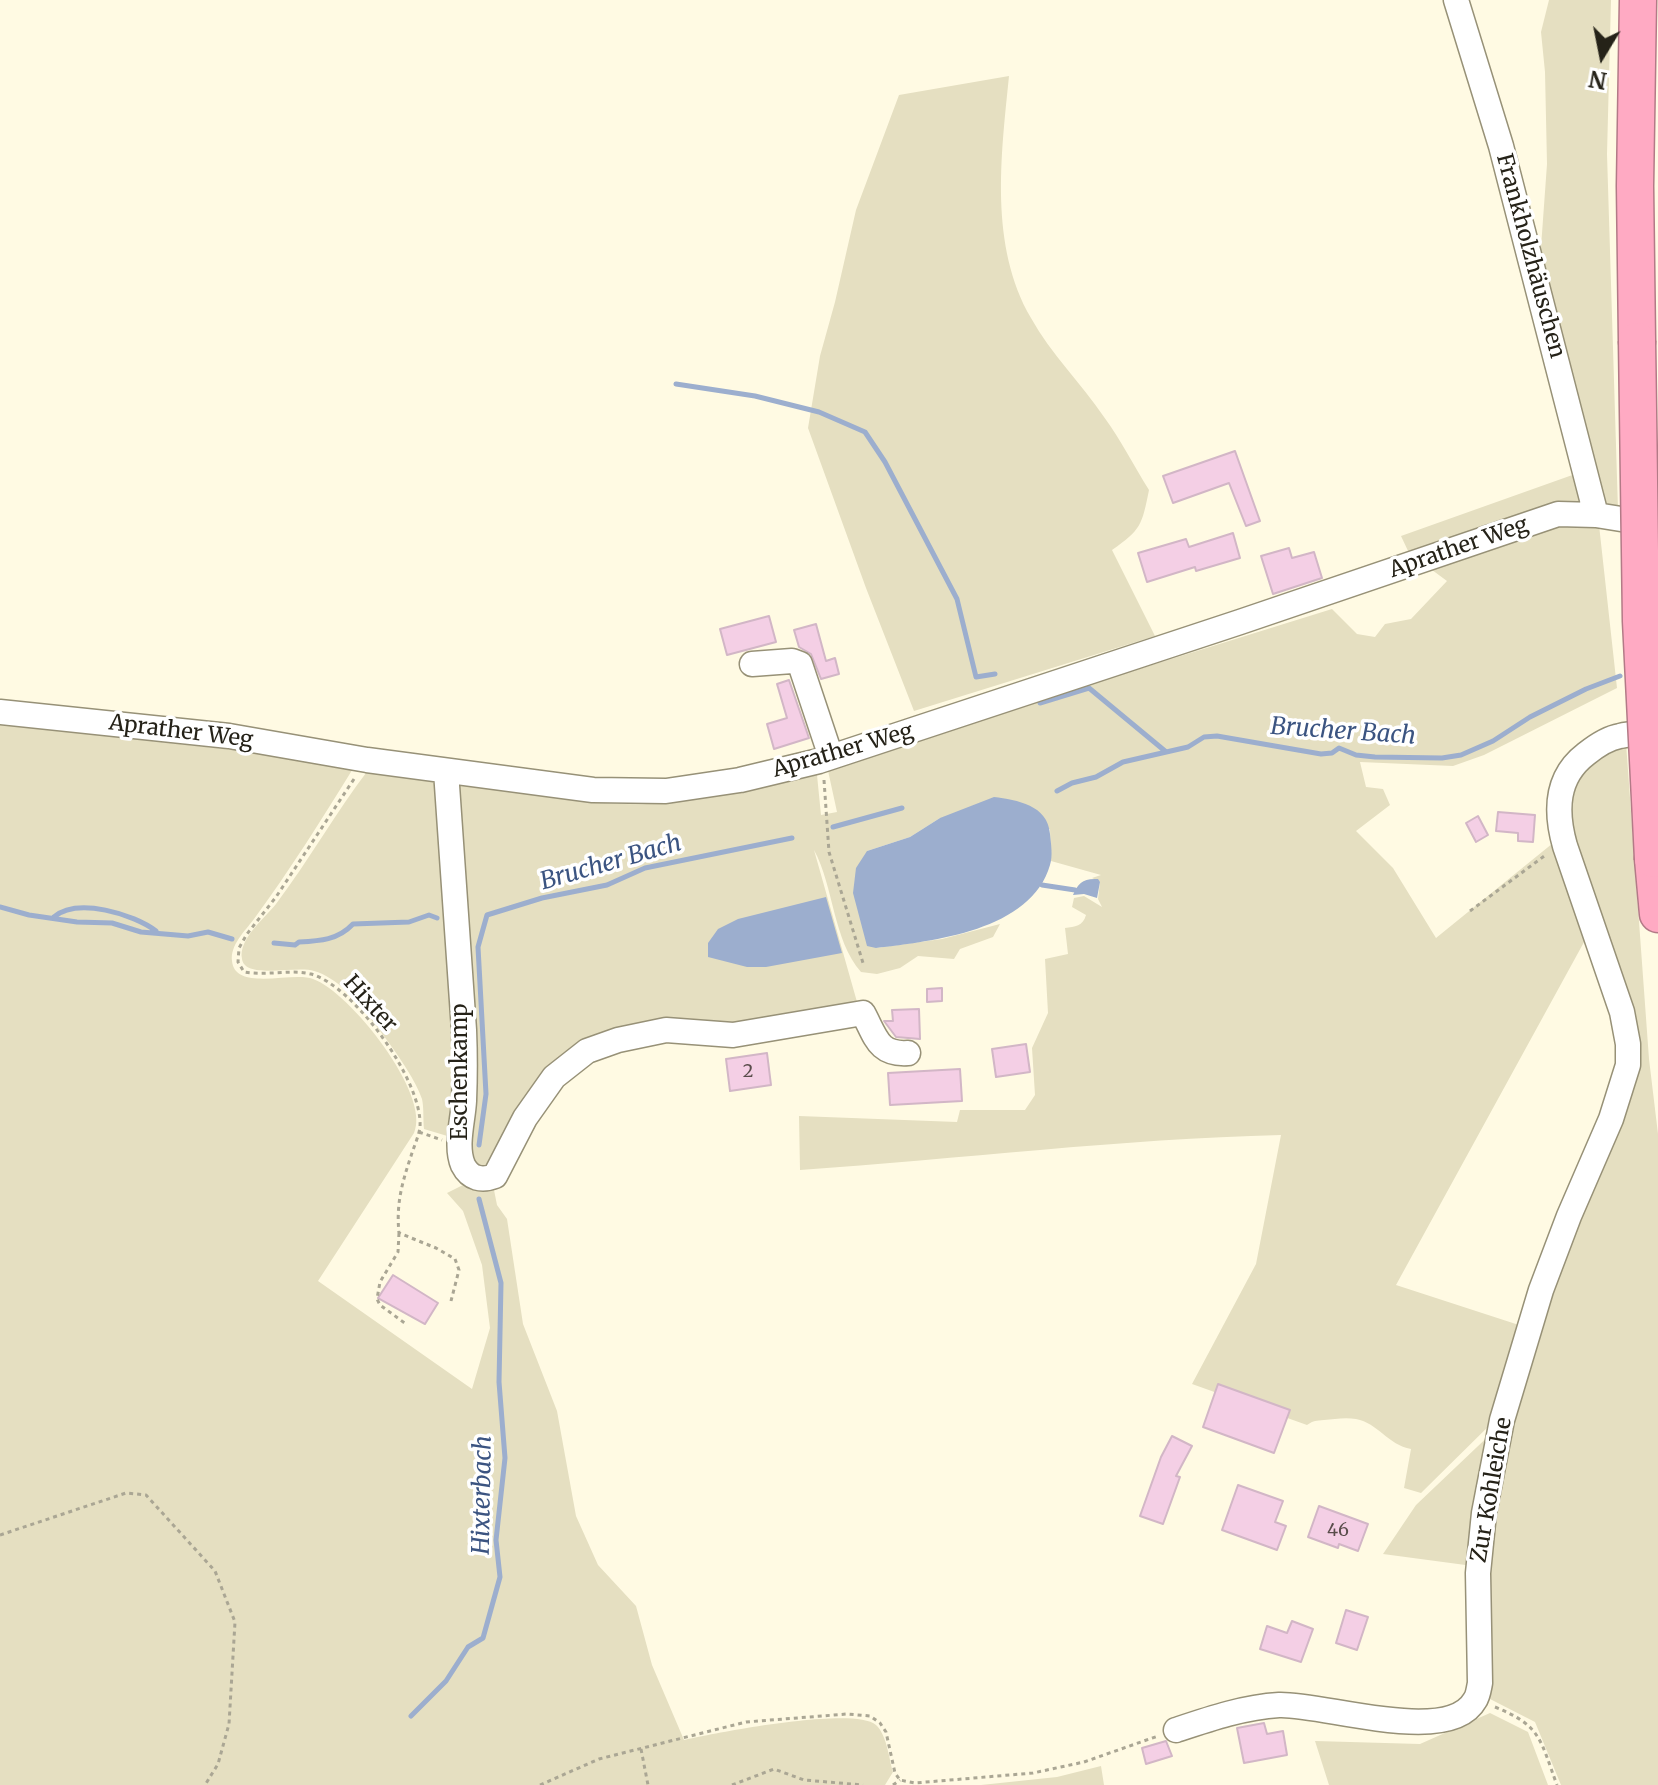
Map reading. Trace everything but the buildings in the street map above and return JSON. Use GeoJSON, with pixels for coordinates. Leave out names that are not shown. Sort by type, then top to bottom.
{"type":"FeatureCollection","features":[{"type":"Feature","properties":{"kind":"highway"},"geometry":{"type":"LineString","coordinates":[[1638,0],[1635,186],[1641,621],[1658,914]]}},
{"type":"Feature","properties":{"kind":"street","name":"Frankholzhäuschen"},"geometry":{"type":"LineString","coordinates":[[1456,0],[1501,146],[1596,515]]}},
{"type":"Feature","properties":{"kind":"street","name":"Aprather Weg"},"geometry":{"type":"LineString","coordinates":[[0,712],[229,736],[367,760],[593,790],[666,791],[740,780],[825,759],[1558,514],[1596,515],[1658,525]]}},
{"type":"Feature","properties":{"kind":"street"},"geometry":{"type":"LineString","coordinates":[[752,664],[792,661],[800,664],[825,759]]}},
{"type":"Feature","properties":{"kind":"street","name":"Zur Kohleiche"},"geometry":{"type":"LineString","coordinates":[[1476,1699],[1480,1668],[1478,1573],[1484,1513],[1502,1420],[1541,1290],[1611,1119],[1628,1065],[1622,1012],[1560,829],[1558,804],[1562,782],[1569,769],[1596,746],[1617,736],[1658,731]]}},
{"type":"Feature","properties":{"kind":"street","name":"Eschenkamp"},"geometry":{"type":"LineString","coordinates":[[446,771],[465,1041],[460,1147],[463,1165],[472,1176],[485,1180],[495,1176],[525,1118],[554,1077],[587,1051],[618,1040],[666,1030],[733,1035],[863,1013],[882,1048],[893,1054],[908,1053]]}},
{"type":"Feature","properties":{"kind":"street"},"geometry":{"type":"LineString","coordinates":[[1176,1730],[1204,1720],[1281,1705],[1429,1722],[1462,1713],[1476,1699]]}},
{"type":"Feature","properties":{"kind":"path"},"geometry":{"type":"LineString","coordinates":[[825,759],[829,852],[863,963]]}},
{"type":"Feature","properties":{"kind":"path","name":"Hixter"},"geometry":{"type":"LineString","coordinates":[[367,760],[276,897],[247,934],[239,948],[238,962],[244,972],[262,975],[295,972],[330,982],[342,991],[380,1037],[407,1078],[417,1101],[420,1124],[398,1194],[398,1252],[380,1282],[377,1299],[380,1305],[406,1324]]}},
{"type":"Feature","properties":{"kind":"path"},"geometry":{"type":"LineString","coordinates":[[1470,911],[1545,855],[1565,846]]}},
{"type":"Feature","properties":{"kind":"path"},"geometry":{"type":"LineString","coordinates":[[399,1233],[455,1259],[459,1270],[451,1301]]}},
{"type":"Feature","properties":{"kind":"path"},"geometry":{"type":"LineString","coordinates":[[0,1535],[126,1493],[146,1495],[215,1571],[235,1622],[229,1724],[218,1764],[205,1785]]}},
{"type":"Feature","properties":{"kind":"path"},"geometry":{"type":"LineString","coordinates":[[1476,1699],[1521,1717],[1536,1732],[1557,1785]]}},
{"type":"Feature","properties":{"kind":"path"},"geometry":{"type":"LineString","coordinates":[[540,1785],[599,1759],[746,1722],[847,1714],[870,1716],[886,1732],[895,1773],[900,1780],[915,1783],[1033,1773],[1084,1762],[1176,1730]]}},
{"type":"Feature","properties":{"kind":"path"},"geometry":{"type":"LineString","coordinates":[[641,1749],[648,1785]]}},
{"type":"Feature","properties":{"kind":"path"},"geometry":{"type":"LineString","coordinates":[[732,1785],[774,1769],[804,1780],[863,1785]]}},
{"type":"Feature","properties":{"kind":"path"},"geometry":{"type":"LineString","coordinates":[[893,1785],[900,1780]]}},
{"type":"Feature","properties":{"kind":"shaded area"},"geometry":{"type":"Polygon","coordinates":[[[1549,0],[1611,0],[1607,154],[1618,510],[1599,525],[1617,688],[1484,755],[1453,766],[1360,762],[1366,787],[1383,789],[1390,805],[1356,831],[1393,868],[1436,938],[1558,839],[1589,933],[1396,1285],[1522,1326],[1500,1415],[1421,1493],[1404,1488],[1411,1449],[1396,1443],[1364,1421],[1340,1418],[1307,1425],[1192,1384],[1256,1264],[1281,1135],[1100,1145],[800,1170],[799,1116],[957,1122],[960,1110],[1025,1110],[1035,1095],[1032,1048],[1048,1013],[1045,959],[1068,954],[1065,928],[1081,924],[1085,919],[1086,915],[1072,907],[1074,898],[1084,896],[1102,907],[1098,899],[1100,882],[1092,878],[1101,875],[1051,861],[1050,829],[940,818],[910,837],[867,851],[876,948],[942,939],[1000,924],[993,937],[960,949],[954,959],[918,956],[900,968],[877,974],[861,972],[852,959],[814,850],[859,1009],[583,1042],[487,1169],[473,1167],[468,1156],[452,780],[573,800],[647,804],[710,797],[817,775],[821,815],[837,812],[827,766],[1332,609],[1357,634],[1375,637],[1385,624],[1411,619],[1447,581],[1409,553],[1401,536],[1578,473],[1539,275],[1547,164],[1541,32],[1549,0]]]}},
{"type":"Feature","properties":{"kind":"shaded area"},"geometry":{"type":"Polygon","coordinates":[[[1009,76],[1001,200],[1009,261],[1031,318],[1095,404],[1149,490],[1139,526],[1112,550],[1155,636],[914,711],[808,428],[820,356],[856,210],[899,95],[1009,76]]]}},
{"type":"Feature","properties":{"kind":"shaded area"},"geometry":{"type":"Polygon","coordinates":[[[0,724],[314,759],[354,767],[293,863],[239,938],[232,955],[236,970],[243,976],[266,979],[304,977],[328,988],[366,1023],[384,1046],[411,1095],[416,1116],[414,1133],[318,1281],[472,1389],[490,1328],[482,1265],[463,1211],[447,1193],[469,1182],[494,1190],[497,1205],[507,1219],[523,1324],[557,1411],[576,1516],[598,1565],[636,1606],[652,1665],[684,1740],[783,1723],[841,1718],[862,1720],[876,1725],[885,1741],[893,1772],[885,1785],[0,1785],[0,724]]]}},
{"type":"Feature","properties":{"kind":"shaded area"},"geometry":{"type":"Polygon","coordinates":[[[1626,743],[1649,1059],[1658,1134],[1658,1785],[1561,1785],[1535,1722],[1490,1699],[1485,1626],[1491,1519],[1513,1411],[1568,1241],[1638,1046],[1571,844],[1568,798],[1586,765],[1626,743]]]}},
{"type":"Feature","properties":{"kind":"shaded area"},"geometry":{"type":"Polygon","coordinates":[[[369,769],[439,779],[450,888],[454,1138],[424,1129],[422,1099],[410,1073],[376,1026],[342,987],[314,971],[252,969],[242,959],[248,936],[276,904],[369,769]]]}},
{"type":"Feature","properties":{"kind":"shaded area"},"geometry":{"type":"Polygon","coordinates":[[[1497,1428],[1473,1566],[1383,1554],[1416,1505],[1497,1428]]]}},
{"type":"Feature","properties":{"kind":"shaded area"},"geometry":{"type":"Polygon","coordinates":[[[1490,1713],[1528,1732],[1548,1785],[1329,1785],[1315,1741],[1420,1744],[1490,1713]]]}},
{"type":"Feature","properties":{"kind":"shaded area"},"geometry":{"type":"Polygon","coordinates":[[[1101,1766],[1104,1785],[981,1785],[1057,1777],[1101,1766]]]}},
{"type":"Feature","properties":{"kind":"water"},"geometry":{"type":"Polygon","coordinates":[[[994,797],[1030,806],[1044,816],[1048,824],[1051,861],[1039,887],[1023,905],[977,929],[925,941],[876,948],[867,946],[853,893],[856,868],[867,851],[910,837],[940,818],[994,797]]]}},
{"type":"Feature","properties":{"kind":"water"},"geometry":{"type":"Polygon","coordinates":[[[1098,879],[1097,898],[1073,895],[1082,882],[1098,879]]]}},
{"type":"Feature","properties":{"kind":"water"},"geometry":{"type":"Polygon","coordinates":[[[826,897],[842,953],[766,967],[747,967],[708,957],[708,943],[718,929],[738,919],[826,897]]]}},
{"type":"Feature","properties":{"kind":"waterway"},"geometry":{"type":"LineString","coordinates":[[676,384],[755,396],[819,412],[865,432],[885,462],[957,599],[976,677],[995,674]]}},
{"type":"Feature","properties":{"kind":"waterway","name":"Brucher Bach"},"geometry":{"type":"LineString","coordinates":[[1057,791],[1072,783],[1096,777],[1123,762],[1188,747],[1204,737],[1217,736],[1321,754],[1332,753],[1339,748],[1356,755],[1375,757],[1442,758],[1461,755],[1493,741],[1530,717],[1586,689],[1620,676]]}},
{"type":"Feature","properties":{"kind":"waterway"},"geometry":{"type":"LineString","coordinates":[[1040,703],[1089,688],[1165,751]]}},
{"type":"Feature","properties":{"kind":"waterway","name":"Brucher Bach"},"geometry":{"type":"LineString","coordinates":[[833,827],[902,808]]}},
{"type":"Feature","properties":{"kind":"waterway","name":"Brucher Bach"},"geometry":{"type":"LineString","coordinates":[[479,1145],[486,1094],[478,947],[487,915],[542,898],[607,885],[645,868],[792,838]]}},
{"type":"Feature","properties":{"kind":"waterway"},"geometry":{"type":"LineString","coordinates":[[1042,885],[1075,890]]}},
{"type":"Feature","properties":{"kind":"waterway","name":"Brucher Bach"},"geometry":{"type":"LineString","coordinates":[[0,907],[77,922],[112,923],[141,932],[188,936],[208,932],[232,939]]}},
{"type":"Feature","properties":{"kind":"waterway","name":"Brucher Bach"},"geometry":{"type":"LineString","coordinates":[[54,917],[64,911],[91,908],[120,914],[156,931]]}},
{"type":"Feature","properties":{"kind":"waterway","name":"Brucher Bach"},"geometry":{"type":"LineString","coordinates":[[274,943],[295,945],[328,939],[353,924],[409,922],[429,915],[437,918]]}},
{"type":"Feature","properties":{"kind":"waterway","name":"Hixterbach"},"geometry":{"type":"LineString","coordinates":[[411,1716],[446,1681],[468,1647],[483,1638],[500,1577],[496,1540],[505,1458],[499,1382],[501,1283],[479,1199]]}}]}
